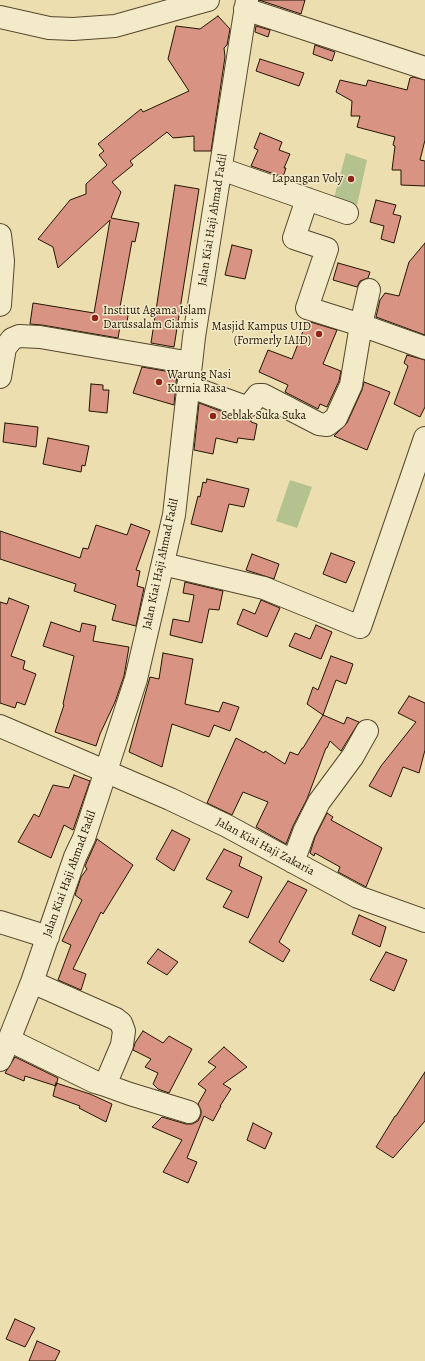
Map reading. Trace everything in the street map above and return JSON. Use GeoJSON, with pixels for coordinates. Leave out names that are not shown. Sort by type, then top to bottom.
{"type":"FeatureCollection","features":[{"type":"Feature","properties":{"kind":"street"},"geometry":{"type":"LineString","coordinates":[[0,17],[49,28],[73,30],[108,27],[122,24],[208,0]]}},
{"type":"Feature","properties":{"kind":"street"},"geometry":{"type":"LineString","coordinates":[[246,5],[425,68]]}},
{"type":"Feature","properties":{"kind":"street","name":"Jalan Kiai Haji Ahmad Fadil"},"geometry":{"type":"LineString","coordinates":[[0,1060],[32,982],[84,838],[136,679],[163,564],[174,515],[191,363],[246,5]]}},
{"type":"Feature","properties":{"kind":"street"},"geometry":{"type":"LineString","coordinates":[[221,169],[346,213]]}},
{"type":"Feature","properties":{"kind":"street"},"geometry":{"type":"LineString","coordinates":[[307,199],[294,238],[327,249],[307,308],[361,325],[425,348]]}},
{"type":"Feature","properties":{"kind":"street"},"geometry":{"type":"LineString","coordinates":[[0,235],[3,261],[0,305]]}},
{"type":"Feature","properties":{"kind":"street"},"geometry":{"type":"LineString","coordinates":[[188,386],[246,407],[250,405],[258,395],[263,395],[320,424],[327,425],[336,418],[351,385],[368,290]]}},
{"type":"Feature","properties":{"kind":"street"},"geometry":{"type":"LineString","coordinates":[[0,377],[5,348],[12,339],[19,336],[40,337],[191,363]]}},
{"type":"Feature","properties":{"kind":"street"},"geometry":{"type":"LineString","coordinates":[[163,564],[264,588],[360,627],[425,438]]}},
{"type":"Feature","properties":{"kind":"street","name":"Jalan Kiai Haji Zakaria"},"geometry":{"type":"LineString","coordinates":[[0,726],[170,799],[227,826],[358,897],[425,921]]}},
{"type":"Feature","properties":{"kind":"street"},"geometry":{"type":"LineString","coordinates":[[293,862],[304,832],[320,802],[353,756],[367,731]]}},
{"type":"Feature","properties":{"kind":"street"},"geometry":{"type":"LineString","coordinates":[[0,922],[48,937]]}},
{"type":"Feature","properties":{"kind":"street"},"geometry":{"type":"LineString","coordinates":[[32,982],[121,1023],[124,1031],[122,1044],[105,1085]]}},
{"type":"Feature","properties":{"kind":"street"},"geometry":{"type":"LineString","coordinates":[[9,1040],[95,1082],[189,1112]]}},
{"type":"Feature","properties":{"kind":"green space","name":"Lapangan Voly"},"geometry":{"type":"Polygon","coordinates":[[[346,153],[367,160],[357,205],[334,198],[346,153]]]}},
{"type":"Feature","properties":{"kind":"green space"},"geometry":{"type":"Polygon","coordinates":[[[290,480],[312,487],[297,528],[276,521],[290,480]]]}},
{"type":"Feature","properties":{"kind":"building"},"geometry":{"type":"Polygon","coordinates":[[[259,0],[305,0],[301,14],[259,0]]]}},
{"type":"Feature","properties":{"kind":"building"},"geometry":{"type":"Polygon","coordinates":[[[218,16],[230,29],[227,45],[224,48],[225,57],[211,151],[194,151],[194,136],[173,138],[167,132],[130,161],[133,165],[112,182],[121,192],[111,218],[139,223],[135,242],[132,241],[120,307],[129,309],[127,322],[121,321],[118,338],[30,324],[33,303],[94,313],[110,220],[58,268],[53,247],[38,239],[70,200],[86,194],[86,184],[107,165],[99,155],[104,151],[98,144],[141,109],[143,112],[189,91],[168,59],[176,26],[200,29],[218,16]]]}},
{"type":"Feature","properties":{"kind":"building"},"geometry":{"type":"Polygon","coordinates":[[[256,26],[270,30],[268,37],[255,32],[256,26]]]}},
{"type":"Feature","properties":{"kind":"building"},"geometry":{"type":"Polygon","coordinates":[[[315,45],[335,52],[332,61],[313,54],[315,45]]]}},
{"type":"Feature","properties":{"kind":"building"},"geometry":{"type":"Polygon","coordinates":[[[260,59],[304,73],[299,86],[256,71],[260,59]]]}},
{"type":"Feature","properties":{"kind":"building"},"geometry":{"type":"Polygon","coordinates":[[[413,77],[425,80],[425,140],[420,160],[425,161],[425,186],[401,185],[401,170],[392,170],[395,146],[393,145],[395,137],[357,127],[360,116],[351,116],[352,101],[336,92],[340,80],[366,86],[368,80],[407,90],[410,78],[413,77]]]}},
{"type":"Feature","properties":{"kind":"building"},"geometry":{"type":"Polygon","coordinates":[[[260,133],[282,142],[279,150],[290,154],[284,168],[286,168],[283,177],[251,166],[258,150],[254,148],[260,133]]]}},
{"type":"Feature","properties":{"kind":"building"},"geometry":{"type":"Polygon","coordinates":[[[175,185],[199,189],[174,347],[151,343],[175,185]]]}},
{"type":"Feature","properties":{"kind":"building"},"geometry":{"type":"Polygon","coordinates":[[[376,200],[396,205],[393,214],[401,216],[394,243],[381,239],[384,226],[370,222],[376,200]]]}},
{"type":"Feature","properties":{"kind":"building"},"geometry":{"type":"Polygon","coordinates":[[[425,243],[425,335],[376,317],[380,300],[385,293],[399,296],[409,262],[425,243]]]}},
{"type":"Feature","properties":{"kind":"building"},"geometry":{"type":"Polygon","coordinates":[[[232,245],[252,250],[245,279],[225,275],[232,245]]]}},
{"type":"Feature","properties":{"kind":"building"},"geometry":{"type":"Polygon","coordinates":[[[338,263],[370,272],[368,278],[360,281],[357,287],[333,280],[338,263]]]}},
{"type":"Feature","properties":{"kind":"building"},"geometry":{"type":"Polygon","coordinates":[[[307,321],[337,330],[323,364],[341,371],[339,381],[327,407],[320,404],[318,409],[285,392],[288,385],[259,372],[268,350],[292,359],[307,321]]]}},
{"type":"Feature","properties":{"kind":"building"},"geometry":{"type":"Polygon","coordinates":[[[407,355],[425,360],[425,407],[420,417],[394,404],[408,366],[404,363],[407,355]]]}},
{"type":"Feature","properties":{"kind":"building","name":"Warung Nasi Kurnia Rasa"},"geometry":{"type":"Polygon","coordinates":[[[142,367],[177,373],[174,405],[133,393],[142,367]]]}},
{"type":"Feature","properties":{"kind":"building"},"geometry":{"type":"Polygon","coordinates":[[[364,382],[390,392],[367,450],[334,436],[347,423],[362,390],[364,382]]]}},
{"type":"Feature","properties":{"kind":"building"},"geometry":{"type":"Polygon","coordinates":[[[91,384],[103,385],[103,390],[109,390],[107,413],[89,411],[91,384]]]}},
{"type":"Feature","properties":{"kind":"building"},"geometry":{"type":"Polygon","coordinates":[[[199,403],[242,419],[251,418],[251,422],[257,424],[254,440],[238,438],[237,443],[216,438],[213,454],[194,450],[199,403]]]}},
{"type":"Feature","properties":{"kind":"building"},"geometry":{"type":"Polygon","coordinates":[[[5,423],[38,427],[36,447],[3,442],[5,423]]]}},
{"type":"Feature","properties":{"kind":"building"},"geometry":{"type":"Polygon","coordinates":[[[48,438],[89,446],[85,466],[82,465],[81,472],[43,464],[48,438]]]}},
{"type":"Feature","properties":{"kind":"building"},"geometry":{"type":"Polygon","coordinates":[[[207,479],[249,489],[244,507],[229,504],[222,532],[191,524],[198,496],[200,497],[203,482],[206,483],[207,479]]]}},
{"type":"Feature","properties":{"kind":"building"},"geometry":{"type":"Polygon","coordinates":[[[131,524],[150,531],[136,570],[140,571],[137,586],[144,588],[136,626],[112,620],[116,605],[74,591],[76,584],[0,559],[0,531],[80,558],[83,548],[88,549],[96,525],[127,535],[131,524]]]}},
{"type":"Feature","properties":{"kind":"building"},"geometry":{"type":"Polygon","coordinates":[[[331,553],[355,562],[346,583],[323,574],[331,553]]]}},
{"type":"Feature","properties":{"kind":"building"},"geometry":{"type":"Polygon","coordinates":[[[252,554],[279,564],[274,579],[246,570],[252,554]]]}},
{"type":"Feature","properties":{"kind":"building"},"geometry":{"type":"Polygon","coordinates":[[[185,582],[223,591],[219,610],[209,609],[202,643],[170,635],[173,619],[189,622],[194,595],[183,593],[185,582]]]}},
{"type":"Feature","properties":{"kind":"building"},"geometry":{"type":"Polygon","coordinates":[[[9,598],[29,606],[11,656],[25,661],[23,669],[36,674],[25,705],[17,702],[15,708],[0,703],[0,602],[7,604],[9,598]]]}},
{"type":"Feature","properties":{"kind":"building"},"geometry":{"type":"Polygon","coordinates":[[[261,600],[280,608],[267,637],[237,624],[243,609],[255,614],[261,600]]]}},
{"type":"Feature","properties":{"kind":"building"},"geometry":{"type":"Polygon","coordinates":[[[51,622],[80,632],[82,623],[96,626],[93,641],[129,647],[124,676],[115,702],[96,746],[55,732],[64,705],[74,656],[43,646],[51,622]]]}},
{"type":"Feature","properties":{"kind":"building"},"geometry":{"type":"Polygon","coordinates":[[[316,625],[332,632],[321,659],[289,646],[295,633],[310,639],[316,625]]]}},
{"type":"Feature","properties":{"kind":"building"},"geometry":{"type":"Polygon","coordinates":[[[163,653],[193,659],[185,704],[219,712],[223,702],[239,707],[230,731],[214,725],[209,737],[172,724],[162,767],[129,752],[150,677],[159,679],[163,653]]]}},
{"type":"Feature","properties":{"kind":"building"},"geometry":{"type":"Polygon","coordinates":[[[331,656],[353,664],[346,684],[336,680],[323,715],[307,704],[313,687],[318,690],[331,656]]]}},
{"type":"Feature","properties":{"kind":"building"},"geometry":{"type":"Polygon","coordinates":[[[409,696],[425,703],[425,750],[419,773],[403,767],[391,797],[369,786],[381,766],[416,722],[398,713],[409,696]]]}},
{"type":"Feature","properties":{"kind":"building"},"geometry":{"type":"Polygon","coordinates":[[[323,715],[344,724],[347,717],[359,722],[341,751],[330,741],[307,799],[293,826],[286,844],[256,827],[268,802],[243,792],[232,815],[207,803],[236,738],[264,753],[265,751],[285,764],[290,752],[298,755],[323,715]]]}},
{"type":"Feature","properties":{"kind":"building"},"geometry":{"type":"Polygon","coordinates":[[[74,775],[90,781],[73,830],[64,825],[51,858],[18,842],[34,814],[39,817],[53,785],[69,788],[74,775]]]}},
{"type":"Feature","properties":{"kind":"building"},"geometry":{"type":"Polygon","coordinates":[[[327,813],[333,817],[331,820],[382,848],[366,887],[338,872],[340,867],[315,853],[314,856],[310,853],[315,837],[327,813]]]}},
{"type":"Feature","properties":{"kind":"building"},"geometry":{"type":"Polygon","coordinates":[[[172,830],[190,839],[174,871],[156,859],[172,830]]]}},
{"type":"Feature","properties":{"kind":"building"},"geometry":{"type":"Polygon","coordinates":[[[97,839],[133,865],[103,914],[101,912],[73,969],[86,974],[81,990],[58,980],[71,945],[62,941],[82,900],[75,895],[81,877],[87,869],[85,866],[97,839]]]}},
{"type":"Feature","properties":{"kind":"building"},"geometry":{"type":"Polygon","coordinates":[[[224,849],[242,857],[239,866],[262,877],[248,918],[223,907],[232,891],[206,879],[224,849]]]}},
{"type":"Feature","properties":{"kind":"building"},"geometry":{"type":"Polygon","coordinates":[[[288,881],[307,890],[279,942],[290,950],[283,962],[249,942],[288,881]]]}},
{"type":"Feature","properties":{"kind":"building"},"geometry":{"type":"Polygon","coordinates":[[[359,915],[386,927],[380,947],[352,934],[359,915]]]}},
{"type":"Feature","properties":{"kind":"building"},"geometry":{"type":"Polygon","coordinates":[[[158,949],[178,962],[167,975],[147,963],[158,949]]]}},
{"type":"Feature","properties":{"kind":"building"},"geometry":{"type":"Polygon","coordinates":[[[386,952],[407,960],[394,991],[370,980],[386,952]]]}},
{"type":"Feature","properties":{"kind":"building"},"geometry":{"type":"Polygon","coordinates":[[[143,1031],[163,1043],[169,1036],[192,1049],[169,1093],[158,1089],[153,1084],[158,1073],[145,1067],[151,1059],[133,1050],[135,1043],[143,1031]]]}},
{"type":"Feature","properties":{"kind":"building"},"geometry":{"type":"Polygon","coordinates":[[[224,1047],[247,1067],[223,1084],[231,1089],[220,1106],[213,1121],[204,1116],[187,1158],[197,1162],[188,1183],[163,1172],[182,1140],[152,1127],[162,1117],[186,1124],[192,1124],[198,1121],[201,1115],[201,1110],[198,1104],[206,1090],[198,1084],[216,1067],[208,1062],[224,1047]]]}},
{"type":"Feature","properties":{"kind":"building"},"geometry":{"type":"Polygon","coordinates":[[[15,1057],[58,1078],[56,1086],[25,1076],[24,1081],[5,1073],[15,1057]]]}},
{"type":"Feature","properties":{"kind":"building"},"geometry":{"type":"Polygon","coordinates":[[[425,1072],[425,1121],[393,1158],[376,1147],[425,1072]]]}},
{"type":"Feature","properties":{"kind":"building"},"geometry":{"type":"Polygon","coordinates":[[[56,1083],[90,1094],[112,1104],[106,1122],[79,1108],[80,1106],[53,1096],[56,1083]]]}},
{"type":"Feature","properties":{"kind":"building"},"geometry":{"type":"Polygon","coordinates":[[[253,1123],[272,1133],[265,1149],[247,1140],[253,1123]]]}},
{"type":"Feature","properties":{"kind":"building"},"geometry":{"type":"Polygon","coordinates":[[[15,1319],[35,1328],[25,1347],[6,1339],[15,1319]]]}},
{"type":"Feature","properties":{"kind":"building"},"geometry":{"type":"Polygon","coordinates":[[[37,1341],[60,1351],[55,1361],[29,1361],[37,1341]]]}},
{"type":"Feature","properties":{"kind":"place","name":"Lapangan Voly"},"geometry":{"type":"Point","coordinates":[351,179]}},
{"type":"Feature","properties":{"kind":"place","name":"Institut Agama Islam Darussalam Ciamis"},"geometry":{"type":"Point","coordinates":[95,318]}},
{"type":"Feature","properties":{"kind":"place","name":"Masjid Kampus UID (Formerly IAID)"},"geometry":{"type":"Point","coordinates":[319,334]}},
{"type":"Feature","properties":{"kind":"place","name":"Warung Nasi Kurnia Rasa"},"geometry":{"type":"Point","coordinates":[159,382]}},
{"type":"Feature","properties":{"kind":"place","name":"Seblak Suka Suka"},"geometry":{"type":"Point","coordinates":[213,416]}}]}
